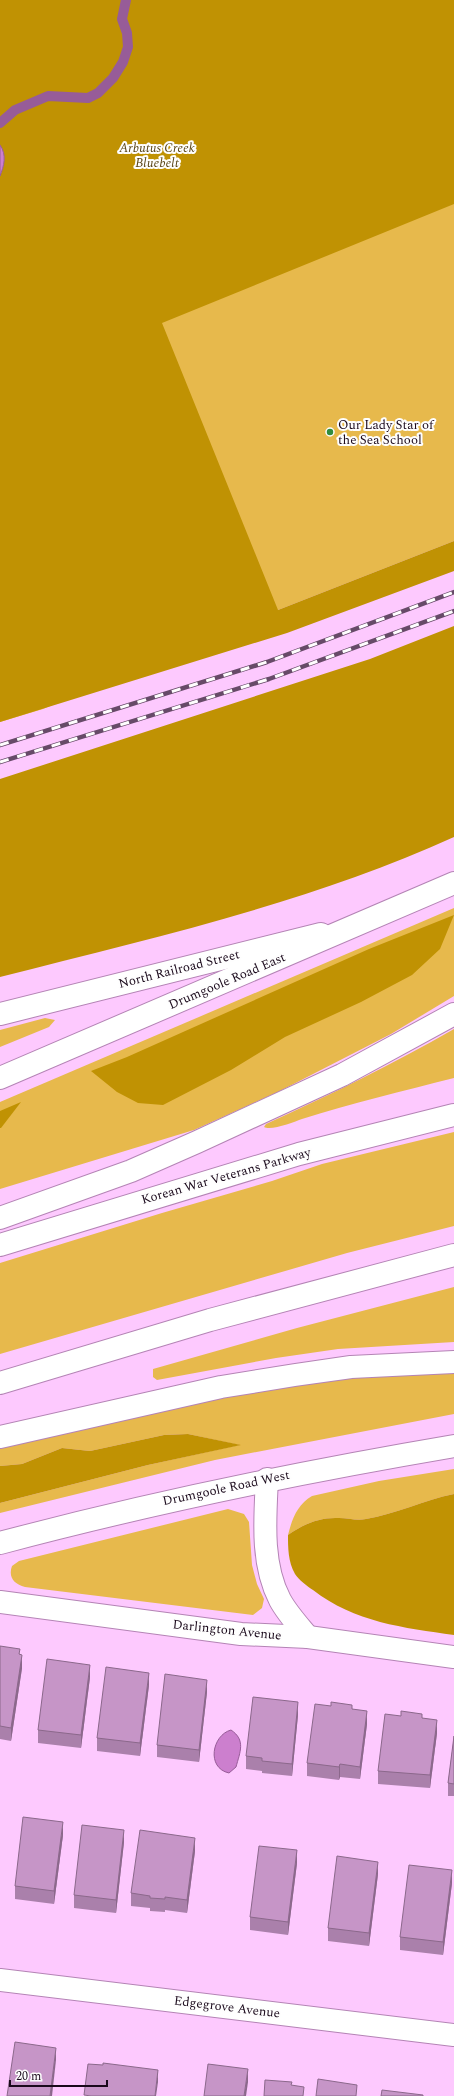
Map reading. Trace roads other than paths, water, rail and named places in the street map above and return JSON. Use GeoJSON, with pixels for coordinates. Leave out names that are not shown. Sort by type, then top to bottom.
{"type":"FeatureCollection","features":[{"type":"Feature","properties":{"kind":"main road","name":"Drumgoole Road East"},"geometry":{"type":"LineString","coordinates":[[0,1078],[454,883]]}},
{"type":"Feature","properties":{"kind":"main road","name":"North Railroad Street"},"geometry":{"type":"LineString","coordinates":[[0,1014],[359,924]]}},
{"type":"Feature","properties":{"kind":"main road"},"geometry":{"type":"LineString","coordinates":[[0,1218],[131,1171],[197,1142],[342,1075],[454,1014]]}},
{"type":"Feature","properties":{"kind":"main road","name":"Korean War Veterans Parkway"},"geometry":{"type":"LineString","coordinates":[[0,1245],[299,1154],[454,1115]]}},
{"type":"Feature","properties":{"kind":"main road"},"geometry":{"type":"LineString","coordinates":[[0,1383],[210,1320],[454,1255]]}},
{"type":"Feature","properties":{"kind":"main road"},"geometry":{"type":"LineString","coordinates":[[0,1437],[221,1387],[295,1374],[351,1367],[454,1362]]}},
{"type":"Feature","properties":{"kind":"main road","name":"Drumgoole Road West"},"geometry":{"type":"LineString","coordinates":[[0,1543],[150,1504],[267,1479],[454,1446]]}},
{"type":"Feature","properties":{"kind":"main road"},"geometry":{"type":"LineString","coordinates":[[267,1479],[266,1544],[273,1582],[280,1600],[308,1637]]}},
{"type":"Feature","properties":{"kind":"main road","name":"Darlington Avenue"},"geometry":{"type":"LineString","coordinates":[[0,1602],[241,1634],[308,1637],[454,1657]]}},
{"type":"Feature","properties":{"kind":"main road","name":"Edgegrove Avenue"},"geometry":{"type":"LineString","coordinates":[[0,1980],[454,2035]]}},
{"type":"Feature","properties":{"kind":"waterway"},"geometry":{"type":"LineString","coordinates":[[0,123],[15,110],[48,96],[88,98],[98,93],[113,78],[123,62],[128,47],[127,33],[122,19],[126,0]]}},
{"type":"Feature","properties":{"kind":"railway"},"geometry":{"type":"LineString","coordinates":[[0,745],[267,662],[454,592]]}},
{"type":"Feature","properties":{"kind":"railway"},"geometry":{"type":"LineString","coordinates":[[0,762],[269,679],[454,611]]}},
{"type":"Feature","properties":{"kind":"place","name":"Our Lady Star of the Sea School"},"geometry":{"type":"Point","coordinates":[330,432]}},
{"type":"Feature","properties":{"kind":"park label","name":"Arbutus Creek Bluebelt"},"geometry":{"type":"Point","coordinates":[157,156]}}]}
